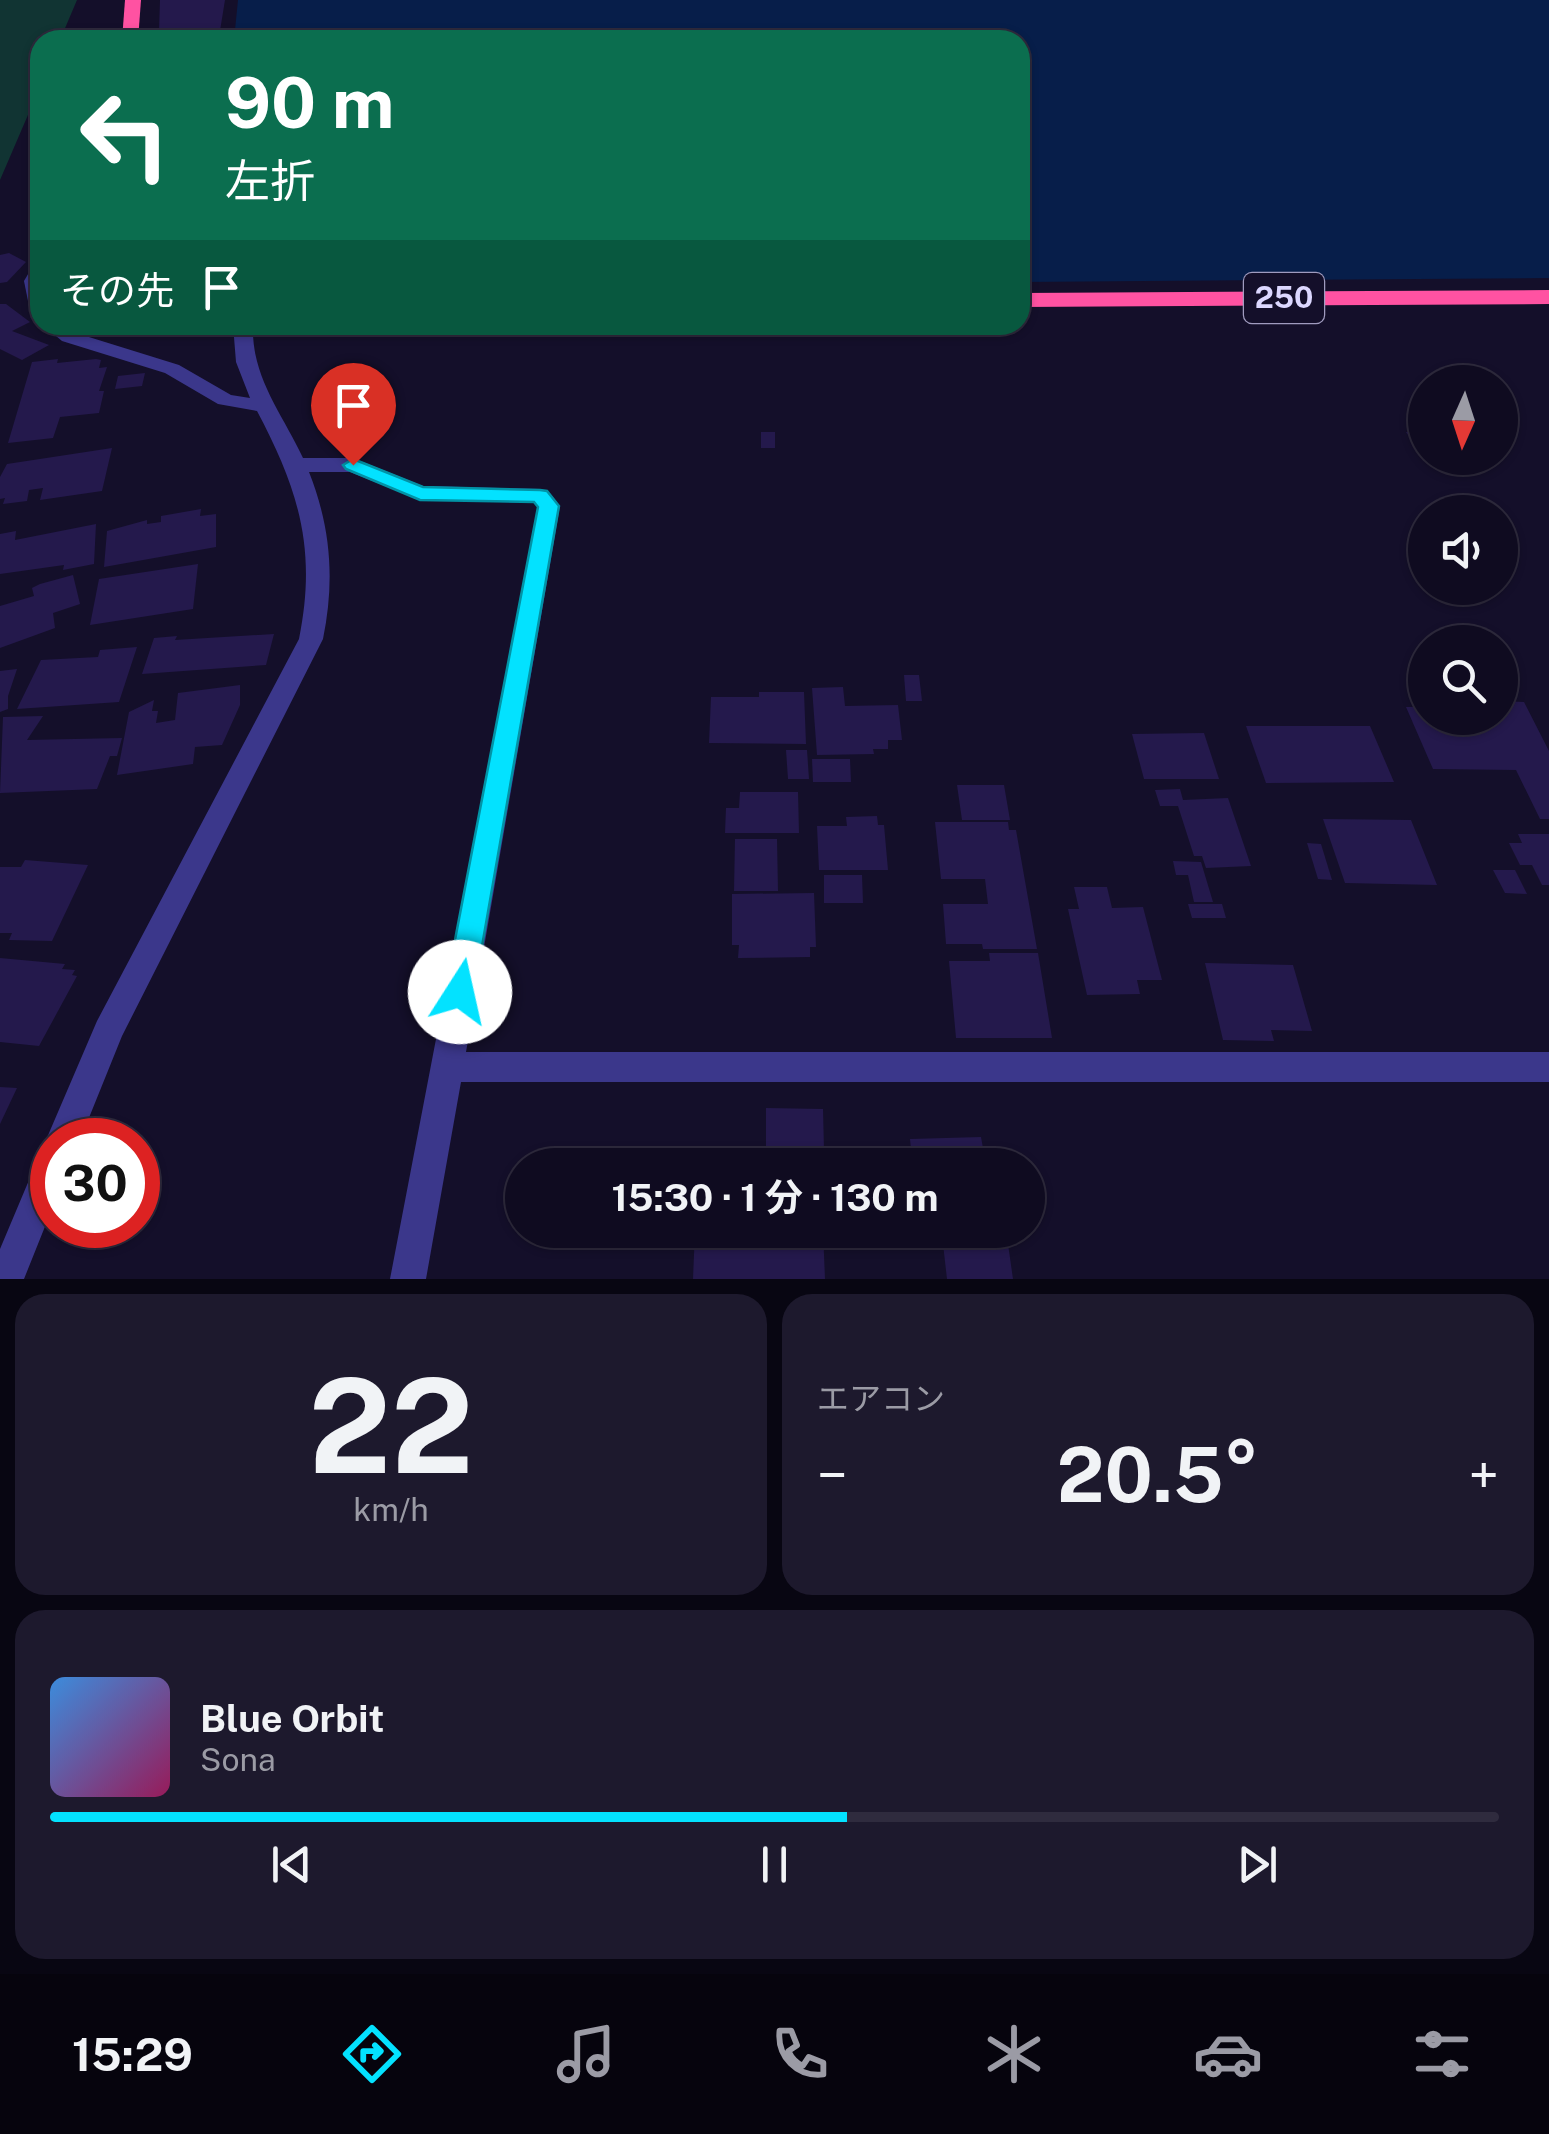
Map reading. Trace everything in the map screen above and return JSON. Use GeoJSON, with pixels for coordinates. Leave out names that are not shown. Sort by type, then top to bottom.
{"type":"FeatureCollection","features":[{"type":"Feature","properties":{"kind":"highway"},"geometry":{"type":"LineString","coordinates":[[131,30],[133,0]]}},
{"type":"Feature","properties":{"kind":"highway","name":"250"},"geometry":{"type":"LineString","coordinates":[[1030,300],[1549,296]]}},
{"type":"Feature","properties":{"kind":"street"},"geometry":{"type":"LineString","coordinates":[[68,335],[172,369],[225,400],[264,406]]}},
{"type":"Feature","properties":{"kind":"street"},"geometry":{"type":"LineString","coordinates":[[72,1118],[108,1030],[311,639],[320,599],[320,543],[296,465],[264,406],[240,342],[241,335]]}},
{"type":"Feature","properties":{"kind":"street"},"geometry":{"type":"LineString","coordinates":[[296,465],[353,465],[420,493],[540,496],[549,506],[408,1279]]}},
{"type":"Feature","properties":{"kind":"street"},"geometry":{"type":"LineString","coordinates":[[446,1068],[1549,1067]]}},
{"type":"Feature","properties":{"kind":"street"},"geometry":{"type":"LineString","coordinates":[[6,1279],[30,1220]]}},
{"type":"Feature","properties":{"kind":"green space"},"geometry":{"type":"Polygon","coordinates":[[[0,0],[77,0],[64,30],[30,30],[30,110],[0,180],[0,0]]]}},
{"type":"Feature","properties":{"kind":"water"},"geometry":{"type":"Polygon","coordinates":[[[238,0],[1549,0],[1549,278],[1030,282],[1030,30],[235,30],[238,0]]]}},
{"type":"Feature","properties":{"kind":"building"},"geometry":{"type":"Polygon","coordinates":[[[160,0],[225,0],[220,30],[159,30],[160,0]]]}},
{"type":"Feature","properties":{"kind":"building"},"geometry":{"type":"Polygon","coordinates":[[[9,253],[26,262],[7,282],[0,283],[0,255],[9,253]]]}},
{"type":"Feature","properties":{"kind":"building"},"geometry":{"type":"Polygon","coordinates":[[[0,304],[6,304],[30,322],[12,331],[49,345],[22,360],[0,349],[0,304]]]}},
{"type":"Feature","properties":{"kind":"building"},"geometry":{"type":"Polygon","coordinates":[[[58,359],[57,363],[96,359],[101,360],[99,368],[107,367],[99,391],[104,391],[99,413],[60,417],[53,438],[8,443],[32,362],[58,359]]]}},
{"type":"Feature","properties":{"kind":"building"},"geometry":{"type":"Polygon","coordinates":[[[145,373],[142,386],[115,389],[118,376],[145,373]]]}},
{"type":"Feature","properties":{"kind":"building"},"geometry":{"type":"Polygon","coordinates":[[[761,432],[775,432],[775,448],[761,448],[761,432]]]}},
{"type":"Feature","properties":{"kind":"building"},"geometry":{"type":"Polygon","coordinates":[[[112,448],[102,491],[40,500],[43,488],[29,490],[27,501],[3,504],[5,498],[0,499],[0,477],[7,464],[112,448]]]}},
{"type":"Feature","properties":{"kind":"building"},"geometry":{"type":"Polygon","coordinates":[[[201,509],[200,516],[216,514],[216,547],[104,567],[107,531],[147,520],[147,524],[161,522],[161,516],[201,509]]]}},
{"type":"Feature","properties":{"kind":"building"},"geometry":{"type":"Polygon","coordinates":[[[96,524],[94,564],[0,574],[0,534],[16,531],[15,540],[96,524]]]}},
{"type":"Feature","properties":{"kind":"building"},"geometry":{"type":"Polygon","coordinates":[[[198,564],[193,609],[90,625],[99,579],[198,564]]]}},
{"type":"Feature","properties":{"kind":"building"},"geometry":{"type":"Polygon","coordinates":[[[73,575],[80,604],[53,613],[55,628],[0,648],[0,606],[34,596],[32,588],[40,584],[73,575]]]}},
{"type":"Feature","properties":{"kind":"building"},"geometry":{"type":"Polygon","coordinates":[[[274,634],[266,665],[142,674],[154,638],[274,634]]]}},
{"type":"Feature","properties":{"kind":"building"},"geometry":{"type":"Polygon","coordinates":[[[137,647],[119,702],[17,709],[41,660],[98,657],[100,650],[137,647]]]}},
{"type":"Feature","properties":{"kind":"building"},"geometry":{"type":"Polygon","coordinates":[[[17,669],[8,709],[0,712],[0,671],[17,669]]]}},
{"type":"Feature","properties":{"kind":"building"},"geometry":{"type":"Polygon","coordinates":[[[904,675],[919,675],[922,701],[906,701],[904,675]]]}},
{"type":"Feature","properties":{"kind":"building"},"geometry":{"type":"Polygon","coordinates":[[[240,685],[240,705],[222,745],[195,747],[193,764],[117,775],[129,712],[154,700],[152,711],[158,711],[156,723],[175,720],[178,693],[240,685]]]}},
{"type":"Feature","properties":{"kind":"building"},"geometry":{"type":"Polygon","coordinates":[[[843,687],[845,706],[898,705],[902,740],[888,740],[888,749],[873,749],[874,754],[817,755],[812,688],[843,687]]]}},
{"type":"Feature","properties":{"kind":"building"},"geometry":{"type":"Polygon","coordinates":[[[759,692],[804,692],[806,744],[709,743],[711,697],[759,697],[759,692]]]}},
{"type":"Feature","properties":{"kind":"building"},"geometry":{"type":"Polygon","coordinates":[[[1518,702],[1524,702],[1549,751],[1549,819],[1540,819],[1516,770],[1433,769],[1418,735],[1518,735],[1518,702]]]}},
{"type":"Feature","properties":{"kind":"building"},"geometry":{"type":"Polygon","coordinates":[[[43,716],[27,740],[122,738],[117,756],[110,756],[97,789],[0,793],[3,717],[43,716]]]}},
{"type":"Feature","properties":{"kind":"building"},"geometry":{"type":"Polygon","coordinates":[[[1246,726],[1370,726],[1394,782],[1266,783],[1246,726]]]}},
{"type":"Feature","properties":{"kind":"building"},"geometry":{"type":"Polygon","coordinates":[[[1204,733],[1219,779],[1144,779],[1132,734],[1204,733]]]}},
{"type":"Feature","properties":{"kind":"building"},"geometry":{"type":"Polygon","coordinates":[[[786,750],[807,750],[809,779],[788,779],[786,750]]]}},
{"type":"Feature","properties":{"kind":"building"},"geometry":{"type":"Polygon","coordinates":[[[812,759],[850,759],[851,782],[813,782],[812,759]]]}},
{"type":"Feature","properties":{"kind":"building"},"geometry":{"type":"Polygon","coordinates":[[[957,785],[1004,785],[1010,820],[962,820],[957,785]]]}},
{"type":"Feature","properties":{"kind":"building"},"geometry":{"type":"Polygon","coordinates":[[[1180,789],[1183,800],[1228,798],[1251,866],[1206,868],[1202,856],[1194,856],[1178,806],[1160,806],[1155,790],[1180,789]]]}},
{"type":"Feature","properties":{"kind":"building"},"geometry":{"type":"Polygon","coordinates":[[[740,792],[798,792],[799,833],[725,833],[726,808],[739,808],[740,792]]]}},
{"type":"Feature","properties":{"kind":"building"},"geometry":{"type":"Polygon","coordinates":[[[877,816],[878,825],[884,825],[888,870],[819,870],[817,826],[847,826],[846,817],[877,816]]]}},
{"type":"Feature","properties":{"kind":"building"},"geometry":{"type":"Polygon","coordinates":[[[1323,819],[1411,820],[1437,885],[1345,883],[1323,819]]]}},
{"type":"Feature","properties":{"kind":"building"},"geometry":{"type":"Polygon","coordinates":[[[935,822],[1008,822],[1009,830],[1016,830],[1037,949],[946,944],[943,904],[988,904],[985,879],[941,879],[935,822]]]}},
{"type":"Feature","properties":{"kind":"building"},"geometry":{"type":"Polygon","coordinates":[[[1518,834],[1549,834],[1549,885],[1542,885],[1532,865],[1520,865],[1509,843],[1522,843],[1518,834]]]}},
{"type":"Feature","properties":{"kind":"building"},"geometry":{"type":"Polygon","coordinates":[[[735,839],[777,839],[778,891],[734,891],[735,839]]]}},
{"type":"Feature","properties":{"kind":"building"},"geometry":{"type":"Polygon","coordinates":[[[1307,843],[1321,844],[1332,880],[1318,879],[1307,843]]]}},
{"type":"Feature","properties":{"kind":"building"},"geometry":{"type":"Polygon","coordinates":[[[25,860],[88,865],[52,941],[9,940],[12,933],[0,933],[0,867],[21,867],[25,860]]]}},
{"type":"Feature","properties":{"kind":"building"},"geometry":{"type":"Polygon","coordinates":[[[1173,861],[1201,862],[1213,902],[1194,902],[1188,875],[1176,875],[1173,861]]]}},
{"type":"Feature","properties":{"kind":"building"},"geometry":{"type":"Polygon","coordinates":[[[1493,870],[1515,870],[1527,894],[1505,893],[1493,870]]]}},
{"type":"Feature","properties":{"kind":"building"},"geometry":{"type":"Polygon","coordinates":[[[824,875],[862,875],[863,903],[824,903],[824,875]]]}},
{"type":"Feature","properties":{"kind":"building"},"geometry":{"type":"Polygon","coordinates":[[[1074,887],[1107,887],[1112,908],[1143,907],[1162,980],[1137,980],[1140,994],[1087,995],[1068,909],[1079,909],[1074,887]]]}},
{"type":"Feature","properties":{"kind":"building"},"geometry":{"type":"Polygon","coordinates":[[[814,893],[816,947],[810,947],[810,957],[738,958],[739,945],[732,945],[732,894],[814,893]]]}},
{"type":"Feature","properties":{"kind":"building"},"geometry":{"type":"Polygon","coordinates":[[[1188,904],[1222,904],[1226,918],[1192,918],[1188,904]]]}},
{"type":"Feature","properties":{"kind":"building"},"geometry":{"type":"Polygon","coordinates":[[[989,953],[1038,953],[1052,1038],[956,1038],[949,961],[990,961],[989,953]]]}},
{"type":"Feature","properties":{"kind":"building"},"geometry":{"type":"Polygon","coordinates":[[[0,958],[65,964],[62,969],[75,970],[72,975],[77,976],[39,1046],[0,1042],[0,958]]]}},
{"type":"Feature","properties":{"kind":"building"},"geometry":{"type":"Polygon","coordinates":[[[1205,963],[1293,965],[1312,1031],[1271,1030],[1274,1041],[1223,1040],[1205,963]]]}},
{"type":"Feature","properties":{"kind":"building"},"geometry":{"type":"Polygon","coordinates":[[[0,1087],[17,1088],[0,1124],[0,1087]]]}},
{"type":"Feature","properties":{"kind":"building"},"geometry":{"type":"Polygon","coordinates":[[[766,1108],[823,1109],[824,1148],[766,1148],[766,1108]]]}},
{"type":"Feature","properties":{"kind":"building"},"geometry":{"type":"Polygon","coordinates":[[[981,1137],[983,1148],[911,1148],[910,1139],[981,1137]]]}},
{"type":"Feature","properties":{"kind":"building"},"geometry":{"type":"Polygon","coordinates":[[[694,1248],[824,1248],[825,1279],[693,1279],[694,1248]]]}},
{"type":"Feature","properties":{"kind":"building"},"geometry":{"type":"Polygon","coordinates":[[[943,1248],[1009,1248],[1013,1279],[947,1279],[943,1248]]]}},
{"type":"Feature","properties":{"kind":"route"},"geometry":{"type":"LineString","coordinates":[[353,465],[420,493],[540,496],[549,506],[460,992]]}}]}
